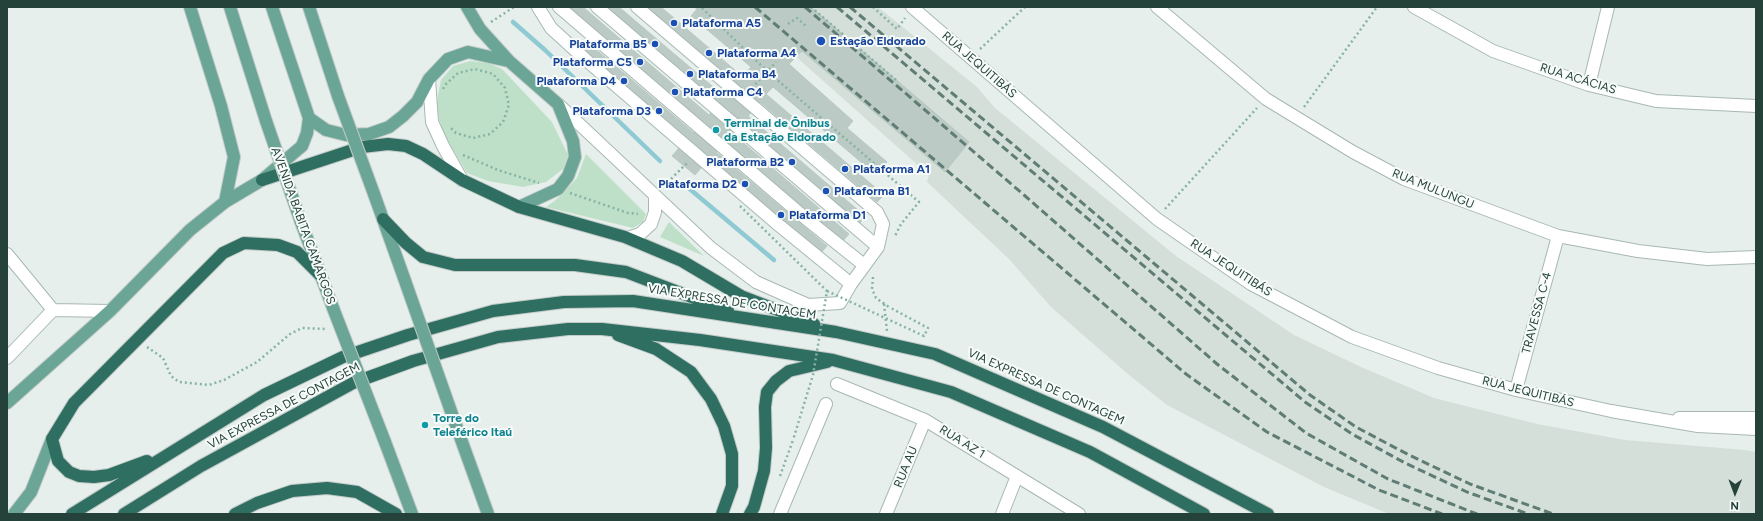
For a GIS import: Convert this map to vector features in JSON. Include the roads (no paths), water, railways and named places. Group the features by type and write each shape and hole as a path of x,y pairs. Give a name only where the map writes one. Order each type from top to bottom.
{"highway":[{"path":"262,180 362,147 388,144 406,146 423,154 462,180 518,207 628,238 682,261 741,296 836,332"},
{"path":"383,219 406,243 423,257 455,265 575,265 626,272 750,320"},
{"path":"183,445 125,470 109,475 94,477 79,476 69,472 58,461 52,439 74,404 223,253 244,243 278,245 296,252 321,276"},
{"name":"VIA EXPRESSA DE CONTAGEM","path":"183,445 264,395 343,357 408,334 493,311 564,302 633,301 836,332 889,343 953,360 1103,427 1268,514"},
{"name":"VIA EXPRESSA DE CONTAGEM","path":"124,514 201,466 353,383 413,361 498,337 568,329 602,329 700,340 833,360 951,392 1090,452 1204,514"},
{"path":"602,329 656,349 691,372 711,399 724,426 732,454 732,486 722,514"},
{"path":"750,514 754,507 764,471 766,448 765,406 767,392 776,381 789,371 833,360"},
{"path":"72,514 183,445"},
{"path":"235,514 257,503 292,491 322,488 358,492 396,514"}],"main road":[{"path":"190,7 221,106 234,157 225,202"},
{"name":"AVENIDA BABITA CAMARGOS","path":"230,7 266,121 301,222 412,514"},
{"path":"7,403 110,311 185,235 225,202 262,180 302,146 307,133 309,118 272,7"},
{"path":"467,7 480,29 509,61 558,104 573,141 575,157 568,176 558,189 518,207"},
{"path":"310,8 338,96 488,514"},
{"path":"309,118 326,130 346,135 369,134 389,127 403,116 417,102 429,79 448,59 468,52 492,56 509,61"},
{"path":"14,514 31,492 52,439"}],"street":[{"path":"538,7 550,28 586,60 775,222 851,284"},
{"path":"559,7 798,212 864,265"},
{"path":"597,7 878,247"},
{"path":"558,104 710,248 756,282 808,305 840,303 851,284 878,247 883,224 877,212 637,7"},
{"name":"RUA MULUNGU","path":"1157,7 1266,99 1296,118 1404,179 1558,236 1638,251 1707,259 1756,257"},
{"name":"RUA ACÁCIAS","path":"1414,7 1493,51 1589,85 1656,101 1756,106"},
{"path":"1589,85 1608,7"},
{"name":"RUA JEQUITIBÁS","path":"912,8 1157,218 1251,284 1352,337 1438,368 1516,390 1611,411 1698,426 1756,429"},
{"path":"429,79 432,122 443,146 462,180"},
{"path":"628,238 640,234 651,224 655,212 655,197"},
{"name":"TRAVESSA C-4","path":"1516,390 1558,236"},
{"path":"7,254 53,310"},
{"path":"7,358 53,310 110,311"},
{"name":"RUA AZ 1","path":"837,384 925,420 1079,514"},
{"path":"780,514 826,404"},
{"name":"RUA JEQUITIBÁS","path":"1662,419 1698,417 1756,418"},
{"name":"RUA AU","path":"886,514 925,420"},
{"path":"1002,514 1017,476"}],"waterway":[{"path":"513,22 545,50 660,161"},
{"path":"685,185 774,260"}],"railway":[{"path":"755,7 1186,374 1267,432 1379,490 1442,514"},
{"path":"805,7 1024,195 1217,364 1306,433 1388,479 1477,514"},
{"path":"837,7 1305,402 1352,434 1405,463 1467,492 1528,514"},
{"path":"850,7 1310,395 1356,427 1409,455 1470,484 1553,514"}],"place":[{"name":"Plataforma A5","path":"674,23"},
{"name":"Estação Eldorado","path":"821,41"},
{"name":"Plataforma B5","path":"655,44"},
{"name":"Plataforma A4","path":"709,53"},
{"name":"Plataforma C5","path":"640,62"},
{"name":"Plataforma B4","path":"690,74"},
{"name":"Plataforma D4","path":"624,81"},
{"name":"Plataforma C4","path":"675,92"},
{"name":"Plataforma D3","path":"659,111"},
{"name":"Terminal de Ônibus da Estação Eldorado","path":"716,130"},
{"name":"Plataforma B2","path":"792,162"},
{"name":"Plataforma A1","path":"845,169"},
{"name":"Plataforma D2","path":"745,184"},
{"name":"Plataforma B1","path":"826,191"},
{"name":"Plataforma D1","path":"781,215"},
{"name":"Torre do Teleférico Itaú","path":"425,425"}]}
